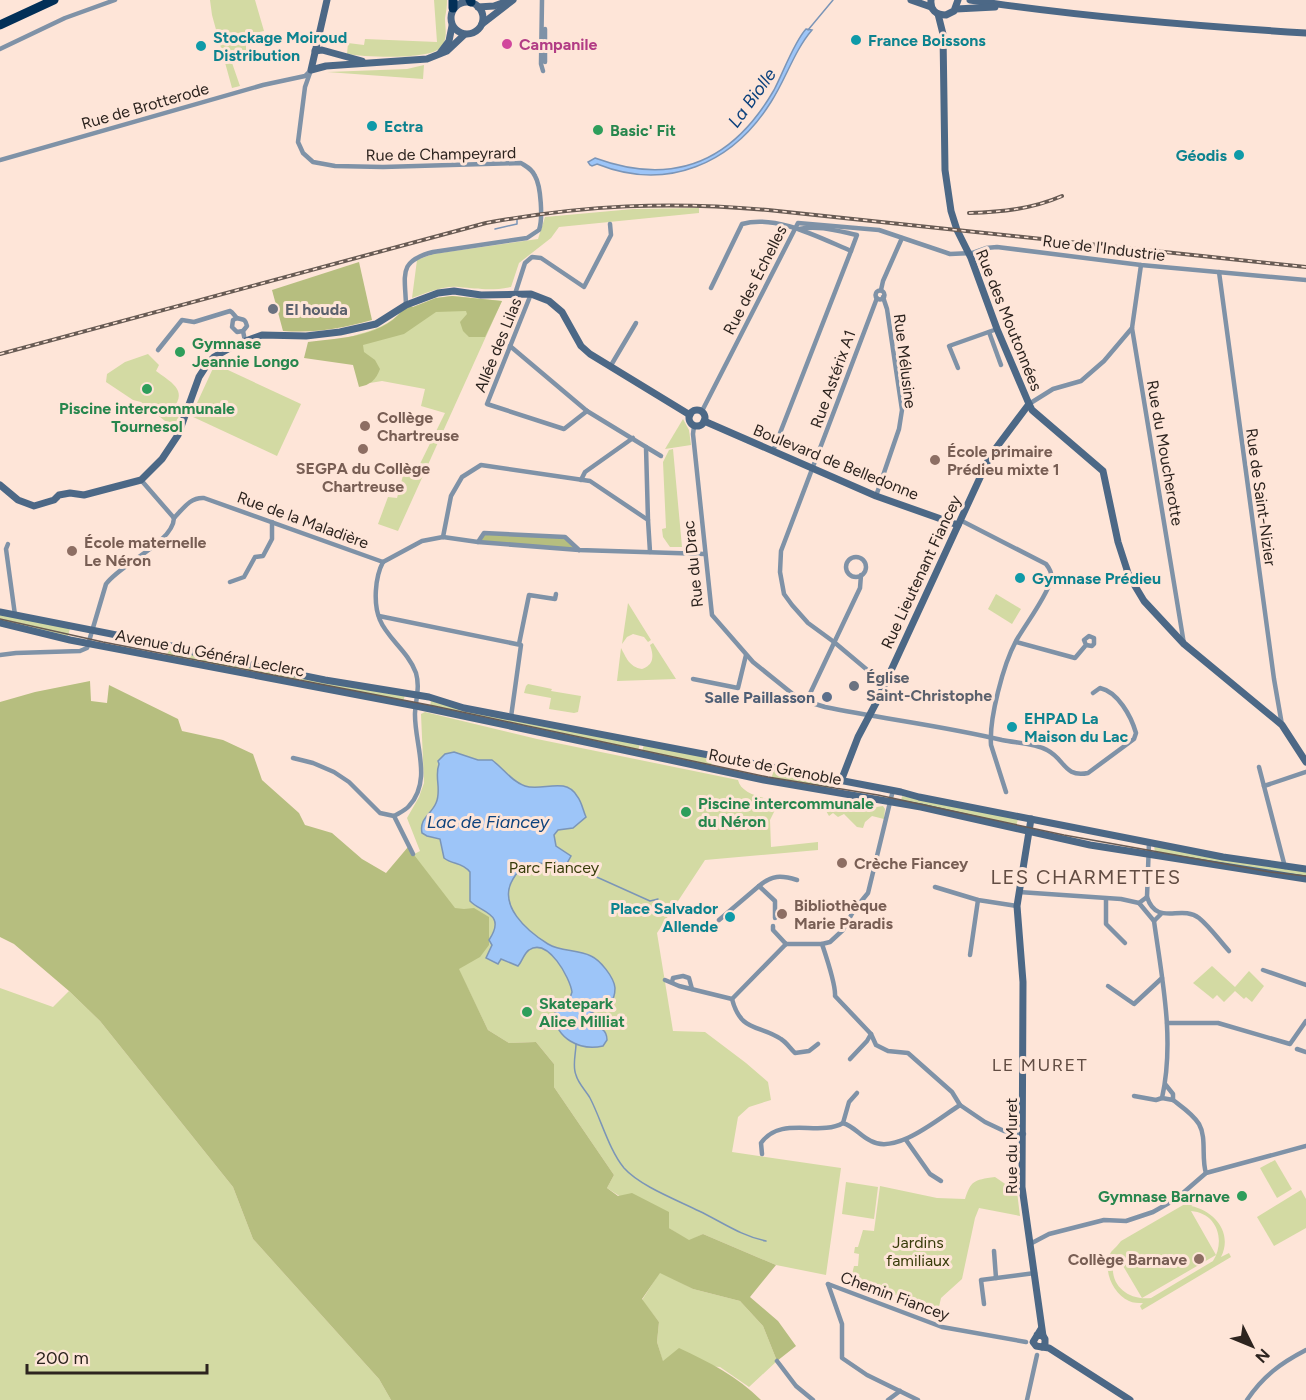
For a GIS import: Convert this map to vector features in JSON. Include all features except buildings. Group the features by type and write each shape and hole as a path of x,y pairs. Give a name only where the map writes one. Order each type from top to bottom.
{"highway":[{"path":"0,25 54,0"},
{"path":"11,20 63,0"}],"street":[{"path":"0,49 65,18 115,0"},
{"path":"327,0 310,70 326,66 423,59 438,55 454,45 464,35 477,31 482,24 512,0"},
{"path":"438,55 449,41 453,4 473,3 494,6 512,0"},
{"path":"544,0 543,71 541,64 544,0"},
{"path":"911,0 931,4 938,14 950,14 956,9 958,0"},
{"path":"970,0 1015,7 1306,33"},
{"path":"473,3 483,15 482,24"},
{"path":"956,9 1015,7"},
{"name":"Rue des Moutonnées","path":"938,14 943,34 945,170 951,211 996,329 1029,404 1032,410 1103,471 1116,537 1129,576 1144,601 1184,644 1282,725 1306,762"},
{"name":"Rue des Moutonnées","path":"943,34 950,14"},
{"path":"452,26 464,35"},
{"path":"315,51 322,50 368,63"},
{"name":"Rue de Brotterode","path":"0,160 305,76 310,70"},
{"name":"Rue de Champeyrard","path":"310,70 298,142 303,153 313,162 328,165 383,167 521,163 530,168 537,178 542,218 539,230 527,238 433,252 411,260 406,266 406,305"},
{"path":"297,77 306,85"},
{"path":"711,288 742,224 753,220 857,235 773,451"},
{"path":"515,294 525,263 532,257 541,258 584,287 611,235 610,224"},
{"path":"798,226 851,251"},
{"name":"Rue des Échelles","path":"702,411 798,226 879,230 902,238"},
{"path":"881,290 876,292 877,298 881,299 884,293 881,290 882,281 902,238"},
{"name":"Rue de l'Industrie","path":"902,238 943,253 998,247 1141,265 1306,280"},
{"name":"Rue du Moucherotte","path":"1141,265 1132,328 1184,644"},
{"name":"Rue de Saint-Nizier","path":"1219,272 1272,668 1282,725"},
{"path":"0,485 18,500 34,506 54,501 59,495 70,493 84,495 141,480 162,459 178,435 199,377 208,363 237,344 262,334 306,336 340,332 376,324 406,305 438,293 454,291 481,295 531,294 549,301 562,312 581,346 610,367 690,415"},
{"name":"Allée des Lilas","path":"531,294 487,404 564,429 587,411"},
{"name":"Rue Mélusine","path":"876,496 899,429 902,410 887,309 883,297"},
{"name":"Rue Astérix A1","path":"877,298 781,551 780,572 784,594 808,623 884,684"},
{"path":"158,350 182,320 194,322 230,311 237,318 246,321 247,326 243,332 245,340"},
{"path":"237,318 233,320 232,327 237,332 243,332"},
{"path":"610,367 636,323"},
{"path":"1029,404 1053,389 1081,381 1104,361 1132,328"},
{"path":"958,368 950,346 996,329"},
{"path":"988,332 1001,364"},
{"path":"510,346 587,411 661,456"},
{"name":"Rue Lieutenant Fiancey","path":"834,792 990,456 1029,404"},
{"path":"693,411 702,411 705,414 705,421 699,426 694,426 689,418 690,415 693,411"},
{"name":"Boulevard de Belledonne","path":"705,421 876,496 959,522"},
{"name":"Rue du Drac","path":"694,426 712,615 746,655 799,699 868,716 991,737 1047,750 1074,774 1088,773 1134,739 1136,733 1122,705 1113,693 1100,688 1093,693"},
{"path":"582,480 585,472 633,438"},
{"path":"646,447 650,552"},
{"path":"443,537 451,496 462,477 482,465 590,481 648,520"},
{"path":"141,480 174,518"},
{"name":"Rue de la Maladière","path":"90,644 106,584 112,575 155,545 174,525 174,518 190,501 204,498 383,562 377,574 375,588 379,616 412,665 418,683 416,706"},
{"path":"230,582 244,577 255,557 262,556 272,539 272,522"},
{"path":"959,522 1046,564 1051,571 1052,578 1016,642 1002,679 991,737 1006,792"},
{"path":"478,542 484,533 565,537 579,550"},
{"path":"383,562 422,541 443,537 579,550 705,554"},
{"path":"8,544 6,549 15,615"},
{"path":"806,702 860,588 864,562 857,557 850,559 846,564 847,570 851,575 861,575"},
{"path":"511,717 521,645 519,645 529,595 555,599 556,594"},
{"name":"Avenue du Général Leclerc","path":"0,612 168,645 217,658 325,680 418,695"},
{"path":"379,616 519,645"},
{"name":"Avenue du Général Leclerc","path":"0,622 90,644 416,706"},
{"path":"1016,642 1074,658 1086,645"},
{"path":"0,655 16,652 80,651 90,644"},
{"path":"693,679 738,688 746,655"},
{"name":"Route de Grenoble","path":"418,695 464,708 893,790 1149,842 1306,869"},
{"path":"293,758 334,772 349,782 380,813 394,816 409,806 420,786 416,706"},
{"name":"Route de Grenoble","path":"416,706 722,771 921,807 1137,854 1148,853 1306,879"},
{"path":"1259,767 1285,867"},
{"path":"1264,786 1306,772"},
{"path":"773,926 772,930 786,944 822,944 837,938 854,910 868,893 893,790"},
{"path":"394,816 413,854"},
{"name":"Rue du Muret","path":"1032,819 1017,906 1023,982 1022,1187 1035,1273 1039,1343"},
{"path":"1149,842 1147,897 1150,905 1161,914 1190,914 1199,918 1228,951"},
{"path":"719,920 769,877 785,876 797,880"},
{"path":"759,886 775,901 775,918"},
{"path":"934,887 978,900 1017,906"},
{"path":"1019,892 1139,903 1154,921 1167,1023 1165,1084 1162,1098"},
{"path":"1139,903 1147,897"},
{"path":"1106,899 1106,924 1125,943"},
{"path":"970,955 978,900"},
{"path":"1154,921 1161,914"},
{"path":"732,999 786,944"},
{"path":"822,944 830,975 836,987 835,996 871,1036 873,1042 882,1049 908,1053 937,1076 952,1092 960,1105 985,1122 1004,1131 1024,1134"},
{"path":"1263,970 1306,985"},
{"path":"672,982 674,978 682,976 689,978 692,989"},
{"path":"1108,986 1134,1004 1162,978"},
{"path":"665,980 679,986 732,999"},
{"path":"732,999 738,1016 752,1028 781,1039 795,1053 808,1051 818,1044"},
{"path":"1167,1023 1218,1023 1290,1044 1306,1021"},
{"path":"850,1059 871,1036"},
{"path":"1297,1049 1306,1052"},
{"path":"1165,1084 1173,1094 1173,1100"},
{"path":"843,1123 849,1102 857,1093"},
{"path":"1134,1096 1173,1100 1198,1122 1206,1173"},
{"path":"762,1154 761,1143 767,1134 795,1127 837,1126 843,1123 854,1127 871,1142 888,1145 906,1140 960,1105"},
{"path":"906,1140 930,1174 941,1180"},
{"path":"1030,1244 1048,1234 1104,1220 1126,1221 1153,1212 1176,1199 1206,1173 1306,1146"},
{"path":"994,1251 996,1278"},
{"path":"984,1304 981,1280 1035,1273"},
{"name":"Chemin Fiancey","path":"900,1391 867,1375 842,1358 842,1324 828,1284 942,1327 1039,1343"},
{"path":"1027,1400 1039,1343 1130,1400"},
{"path":"1247,1400 1270,1371 1306,1350"},
{"path":"777,1361 796,1386 813,1400"},
{"path":"888,1400 900,1391 918,1400"}],"green space":[{"path":"210,0 255,0 264,31 246,35 246,56 231,60 240,86 232,88"},
{"path":"434,0 447,0 445,39 439,49 421,55 408,56 380,57 347,54 348,43 364,45 365,39 437,42"},
{"path":"424,65 423,79 327,72 407,69"},
{"path":"699,208 699,213 559,227 551,238 519,263 511,287 479,289 447,287 412,298 417,260 433,254 538,239 545,217 633,209"},
{"path":"359,262 372,320 328,330 283,331 272,290"},
{"path":"452,296 502,301 398,531 378,524 388,497 397,498 405,468 417,470 445,413 421,406 425,389 382,381 370,383 349,337 388,323 406,305 413,307 436,298"},
{"path":"452,296 502,301 485,337 469,337 463,331 460,322 467,314 466,311 436,312 404,334 363,345 364,352 375,360 380,369 372,381 359,387 353,365 304,358 308,342 348,337 375,330 398,316 406,305 413,307 436,298"},
{"name":"Piscine intercommunale Tournesol","path":"148,354 159,365 156,371 171,382 178,391 179,396 173,408 179,416 174,428 141,402 133,400 106,382 107,374 125,362"},
{"path":"215,364 301,404 277,456 191,416"},
{"path":"683,419 689,430 691,445 665,449"},
{"path":"673,449 682,547 670,547 663,537 662,529 666,528 663,462 669,450"},
{"path":"484,533 565,537 579,550 478,542"},
{"path":"996,594 1021,609 1012,624 988,609"},
{"path":"628,603 651,640 648,642 644,637 633,634 627,637 622,644"},
{"path":"0,614 70,628 68,636 0,620"},
{"path":"653,643 676,679 617,681 621,648 631,664 642,669 651,663 650,645"},
{"path":"169,647 405,695 403,702 167,656"},
{"path":"90,681 91,701 107,703 109,685 178,719 182,731 223,740 253,754 262,780 299,813 305,825 332,833 362,859 386,873 408,847 455,908 474,908 489,917 489,945 480,957 459,969 488,1030 509,1043 536,1042 554,1064 554,1087 614,1175 607,1188 618,1196 632,1193 669,1212 669,1228 689,1240 703,1234 776,1265 750,1297 778,1321 796,1346 777,1361 763,1326 740,1301 693,1289 660,1273 642,1299 659,1322 657,1342 663,1361 679,1348 712,1364 752,1391 761,1400 391,1400 379,1379 253,1239 233,1187 100,1021 14,944 0,937 0,702"},
{"path":"528,684 581,696 578,712 549,709 551,698 524,693"},
{"path":"431,700 640,743 638,751 430,707"},
{"name":"Parc Fiancey","path":"425,712 537,739 738,780 740,785 749,792 779,802 770,820 771,847 818,842 818,850 705,860 657,933 673,1031 705,1032 768,1082 771,1100 749,1107 738,1117 732,1152 841,1168 826,1275 776,1265 703,1234 689,1241 607,1188 614,1175 554,1087 554,1064 536,1042 509,1043 488,1030 405,859 420,851 407,818 424,783 421,714"},
{"path":"644,744 712,758 711,767 642,752"},
{"path":"774,770 832,781 831,789 771,779"},
{"path":"902,796 1018,819 1016,827 901,801"},
{"path":"826,803 864,809 883,806 884,819 872,816 865,822 863,828 857,827 844,814 838,817 833,813 829,816 825,809"},
{"path":"1154,846 1306,871 1306,877 1155,852"},
{"path":"1212,966 1235,987 1249,971 1264,986 1252,1002 1246,997 1244,999 1235,991 1224,1002 1217,995 1213,999 1193,983"},
{"path":"0,988 53,1007 69,991 100,1021 233,1187 253,1239 379,1379 391,1400 0,1400"},
{"path":"1275,1160 1292,1189 1277,1198 1260,1168"},
{"name":"Jardins familiaux","path":"995,1177 1017,1192 1020,1216 979,1208 962,1279 941,1298 938,1311 851,1278 854,1266 858,1266 859,1254 854,1253 863,1230 874,1231 880,1186 937,1198 965,1199 974,1182"},
{"path":"846,1182 878,1187 874,1219 842,1214"},
{"path":"1301,1190 1306,1199 1306,1228 1274,1246 1257,1217"},
{"path":"1197,1197 1199,1201 1191,1206 1208,1213 1220,1224 1225,1240 1221,1257 1229,1253 1231,1257 1142,1310 1140,1306 1143,1303 1129,1301 1113,1286 1108,1273 1108,1259 1121,1241","holes":["1191,1211 1200,1213 1213,1222 1217,1229 1219,1245 1216,1255","1116,1254 1141,1298 1125,1292 1115,1280 1113,1263","1216,1255 1213,1261 1151,1298 1142,1298"]},
{"path":"660,1272 693,1289 740,1301 763,1326 777,1361 749,1387 720,1367 663,1362 657,1342 659,1322 642,1300"}],"water":[{"path":"806,29 812,30 800,47 771,102 755,124 737,142 717,156 696,167 673,173 648,175 623,172 597,164 592,166 588,162 595,158 651,170 676,168 699,162 720,150 740,135 758,114 774,90"},
{"name":"Lac de Fiancey","path":"454,752 478,760 492,760 525,786 566,787 572,790 580,801 586,817 573,828 558,830 554,835 556,846 571,856 566,865 536,863 524,867 513,879 509,889 509,898 512,908 523,925 540,939 553,947 591,956 606,969 615,988 612,1001 585,1018 588,1024 601,1029 607,1036 603,1046 578,1045 559,1030 554,1014 570,998 572,992 563,969 550,954 536,947 526,953 518,966 501,959 498,964 486,958 492,945 489,940 495,924 490,915 470,901 470,872 444,858 440,839 422,833 422,824 438,798 438,761 445,754"}],"waterway":[{"name":"La Biolle","path":"808,30 833,0"},
{"path":"495,229 517,224 517,218"},
{"path":"590,874 650,901 658,899"},
{"path":"576,1044 574,1068 577,1078 590,1098 624,1168 639,1181 659,1192 740,1232 766,1241"}],"tram line":[{"path":"0,619 103,642 434,706 768,777 878,795 1064,835 1270,872 1306,876"}],"railway":[{"path":"969,213 1017,209 1062,196"},
{"path":"0,354 486,223 557,212 627,206 661,205 768,210 1306,267"}],"place":[{"name":"France Boissons","path":"856,40"},
{"name":"Campanile","path":"507,44"},
{"name":"Stockage Moiroud Distribution","path":"201,46"},
{"name":"Ectra","path":"372,126"},
{"name":"Basic' Fit","path":"598,130"},
{"name":"Géodis","path":"1239,155"},
{"name":"El houda","path":"273,309"},
{"name":"Gymnase Jeannie Longo","path":"180,352"},
{"name":"Piscine intercommunale Tournesol","path":"147,389"},
{"name":"Collège Chartreuse","path":"365,426"},
{"name":"SEGPA du Collège Chartreuse","path":"363,449"},
{"name":"École primaire Prédieu mixte 1","path":"935,460"},
{"name":"École maternelle Le Néron","path":"72,551"},
{"name":"Gymnase Prédieu","path":"1020,578"},
{"name":"Église Saint-Christophe","path":"854,686"},
{"name":"Salle Paillasson","path":"827,697"},
{"name":"EHPAD La Maison du Lac","path":"1012,727"},
{"name":"Piscine intercommunale du Néron","path":"686,812"},
{"name":"Crèche Fiancey","path":"842,863"},
{"name":"Bibliothèque Marie Paradis","path":"782,914"},
{"name":"Place Salvador Allende","path":"730,917"},
{"name":"Skatepark Alice Milliat","path":"527,1012"},
{"name":"Gymnase Barnave","path":"1242,1196"},
{"name":"Collège Barnave","path":"1199,1259"}],"district":[{"name":"LES CHARMETTES","path":"1086,877"},
{"name":"LE MURET","path":"1040,1065"}]}
